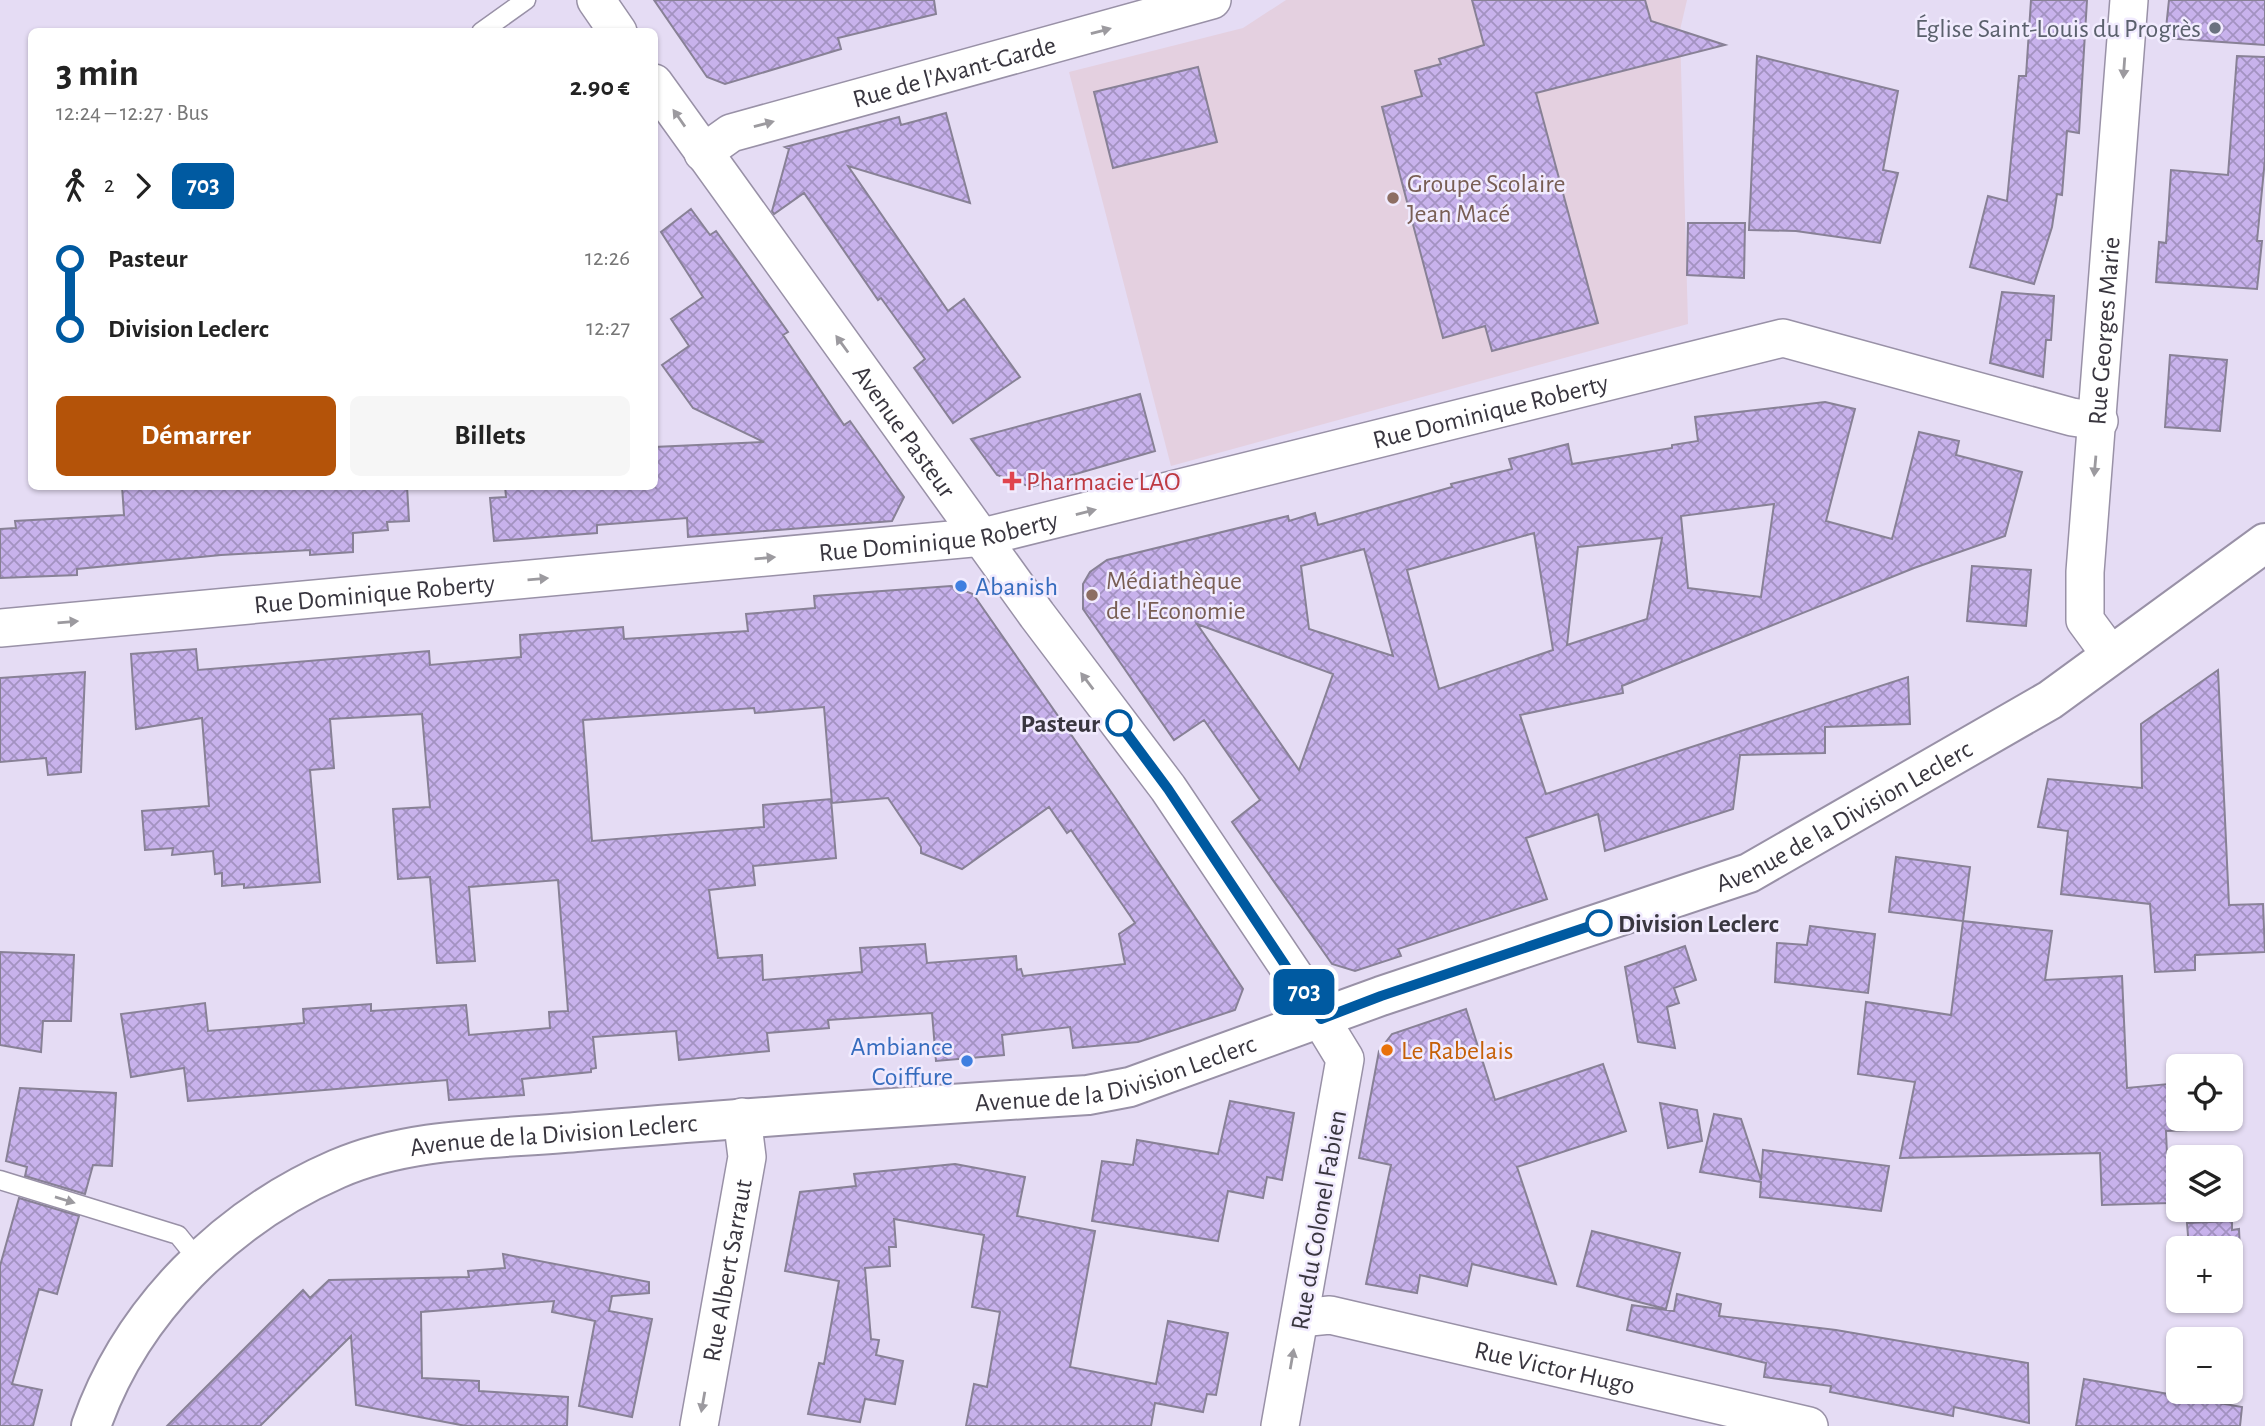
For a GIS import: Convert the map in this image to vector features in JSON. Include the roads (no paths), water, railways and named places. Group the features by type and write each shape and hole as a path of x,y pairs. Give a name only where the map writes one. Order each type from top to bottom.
{"street":[{"path":"597,0 615,28"},
{"name":"Rue de l'Avant-Garde","path":"703,153 731,133 1212,0"},
{"name":"Rue Georges Marie","path":"2110,654 2085,620 2085,572 2099,421 2129,0"},
{"name":"Avenue Pasteur","path":"658,89 1168,789 1321,1019"},
{"name":"Rue Dominique Roberty","path":"0,628 983,537 1783,338 2072,417 2099,421"},
{"name":"Avenue de la Division Leclerc","path":"92,1426 106,1385 136,1334 199,1261 252,1216 338,1168 385,1154 442,1144 742,1117 1088,1095 1130,1087 1381,996 1749,873 2050,700 2110,654 2261,555"},
{"name":"Rue du Colonel Fabien","path":"1280,1426 1345,1059 1321,1019"},
{"name":"Rue Albert Sarraut","path":"699,1426 747,1157 742,1117"},
{"name":"Rue Victor Hugo","path":"1300,1318 1330,1315 1809,1426"}],"lane":[{"path":"487,28 526,0"},
{"path":"0,1180 178,1236 199,1261"}],"place":[{"name":"Église Saint-Louis du Progrès","path":"2215,28"},
{"name":"Groupe Scolaire Jean Macé","path":"1393,198"},
{"name":"Pharmacie LAO","path":"1012,481"},
{"name":"Abanish","path":"961,586"},
{"name":"Médiathèque de l'Economie","path":"1092,595"},
{"name":"Pasteur","path":"1119,723"},
{"name":"Division Leclerc","path":"1599,923"},
{"name":"Le Rabelais","path":"1387,1050"},
{"name":"Ambiance Coiffure","path":"967,1061"}]}
